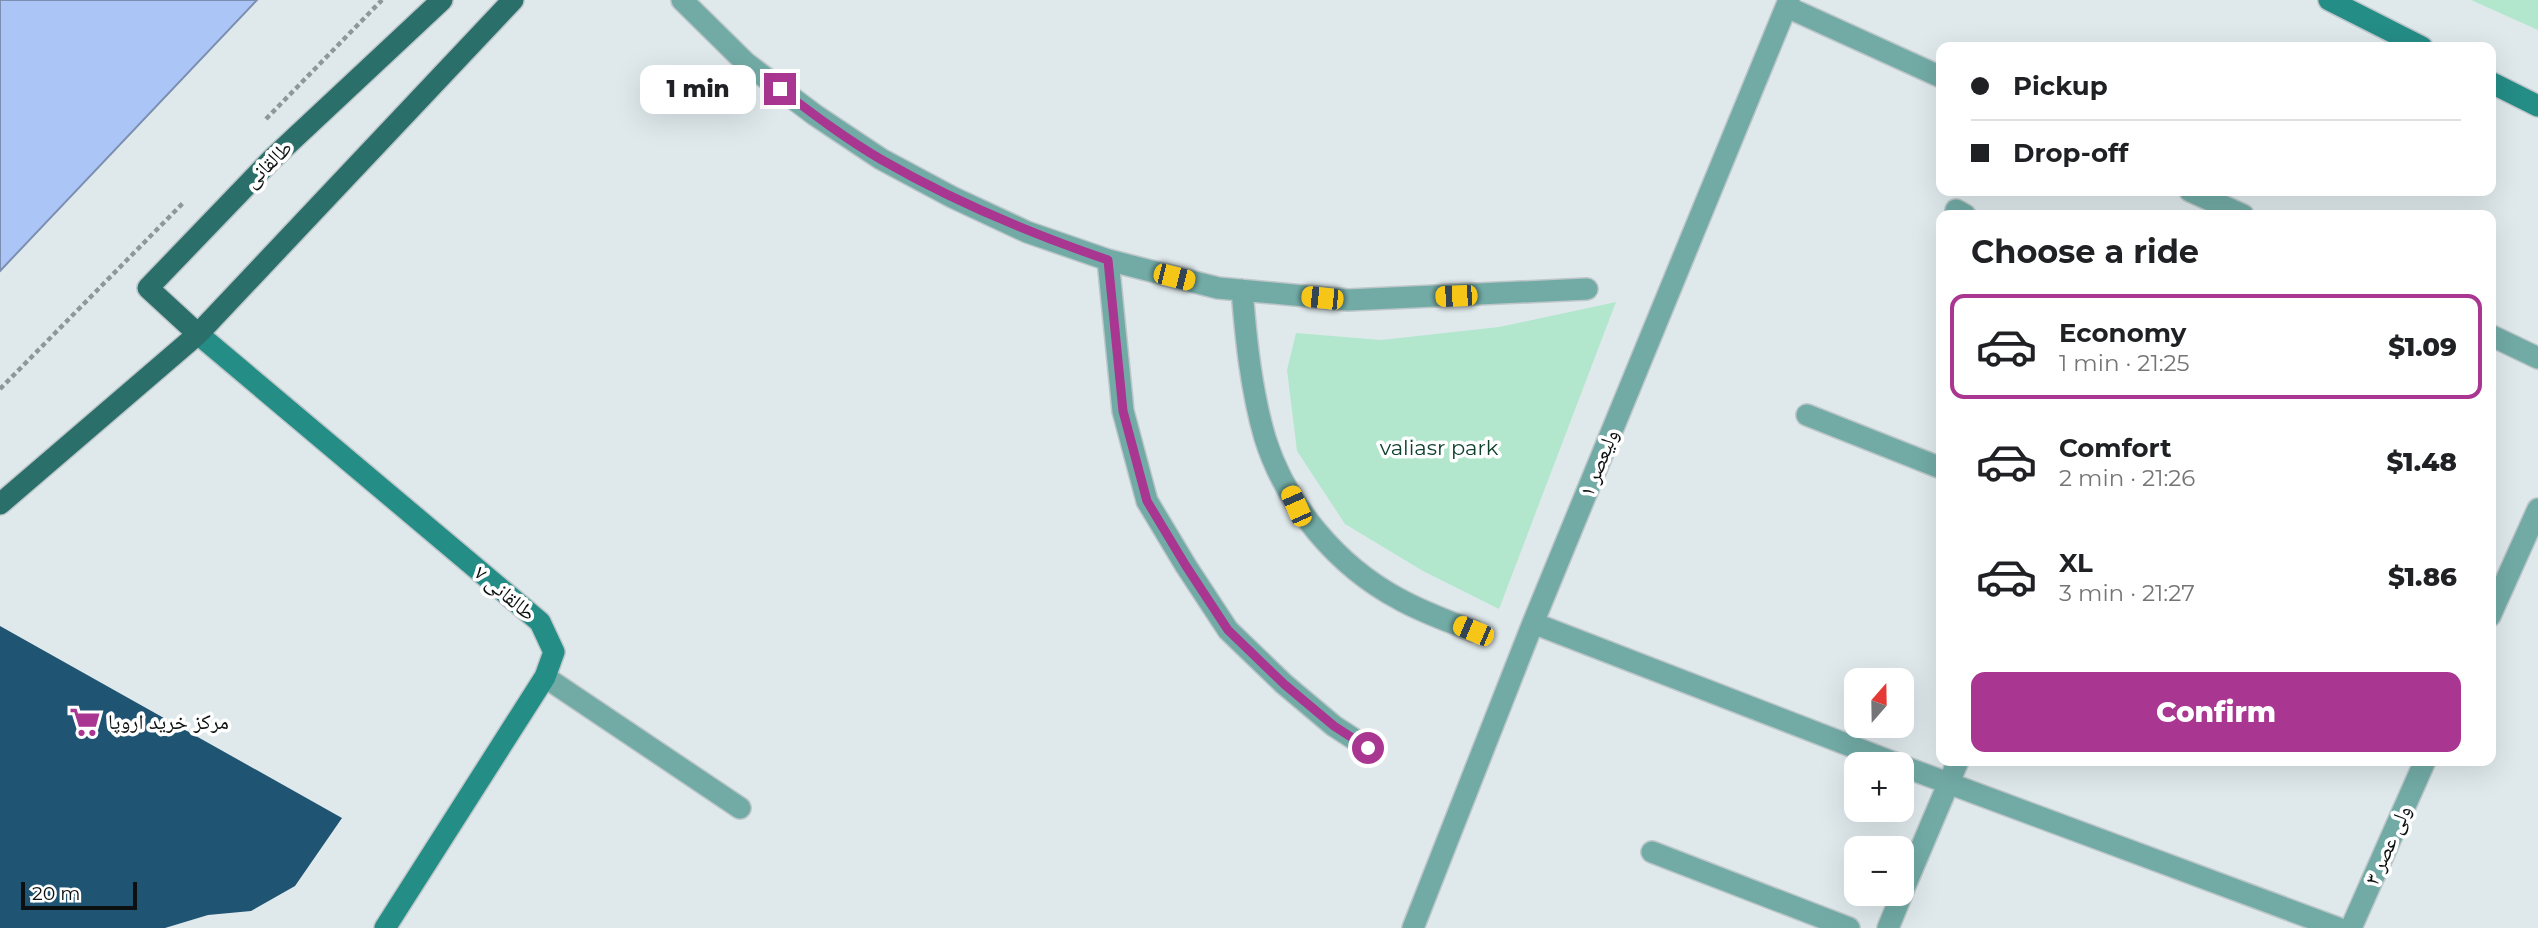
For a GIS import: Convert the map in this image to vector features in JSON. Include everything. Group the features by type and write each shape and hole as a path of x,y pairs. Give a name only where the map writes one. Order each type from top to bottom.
{"main road":[{"name":"طالقانی","path":"198,334 148,288 271,160 442,0"},
{"path":"0,504 198,334 513,0"},
{"path":"2329,0 2412,42"},
{"path":"2496,85 2538,106"},
{"name":"طالقانی ۷","path":"198,334 540,622 554,652 545,677 385,928"}],"street":[{"path":"682,0 746,63 815,115 881,159 952,197 1027,232 1108,260 1218,288 1348,300 1587,289"},
{"path":"1788,3 1936,75"},
{"name":"ولیعصر ۱","path":"1413,928 1533,623 1788,3"},
{"path":"2201,196 2232,210"},
{"path":"1108,260 1123,411 1147,501 1228,630 1284,684 1334,726 1368,748"},
{"path":"1242,290 1252,378 1266,439 1296,506 1343,561 1398,599 1473,631"},
{"path":"2496,338 2538,358"},
{"path":"1807,415 1936,466"},
{"path":"2496,603 2538,509"},
{"path":"1533,623 1867,752"},
{"path":"545,677 740,808"},
{"path":"1914,865 1956,766"},
{"name":"ولی عصر ۳","path":"2351,928 2424,766"},
{"path":"1914,770 2338,928"},
{"path":"1652,852 1849,928"},
{"path":"1888,928 1897,906"}],"green space":[{"path":"2471,0 2538,0 2538,30"},
{"name":"valiasr park","path":"1616,302 1499,609 1423,571 1345,524 1297,451 1287,370 1296,333 1381,340 1499,327"}],"water":[{"path":"0,0 257,0 0,271"}],"building":[{"name":"مرکز خرید اروپا","path":"0,626 342,818 295,886 251,911 208,915 165,928 0,928"}],"place":[{"name":"مرکز خرید اروپا","path":"85,722"}],"route":[{"path":"780,89 881,159 952,197 1027,232 1108,260 1123,411 1147,501 1228,630 1284,684 1334,726 1368,748"}]}
